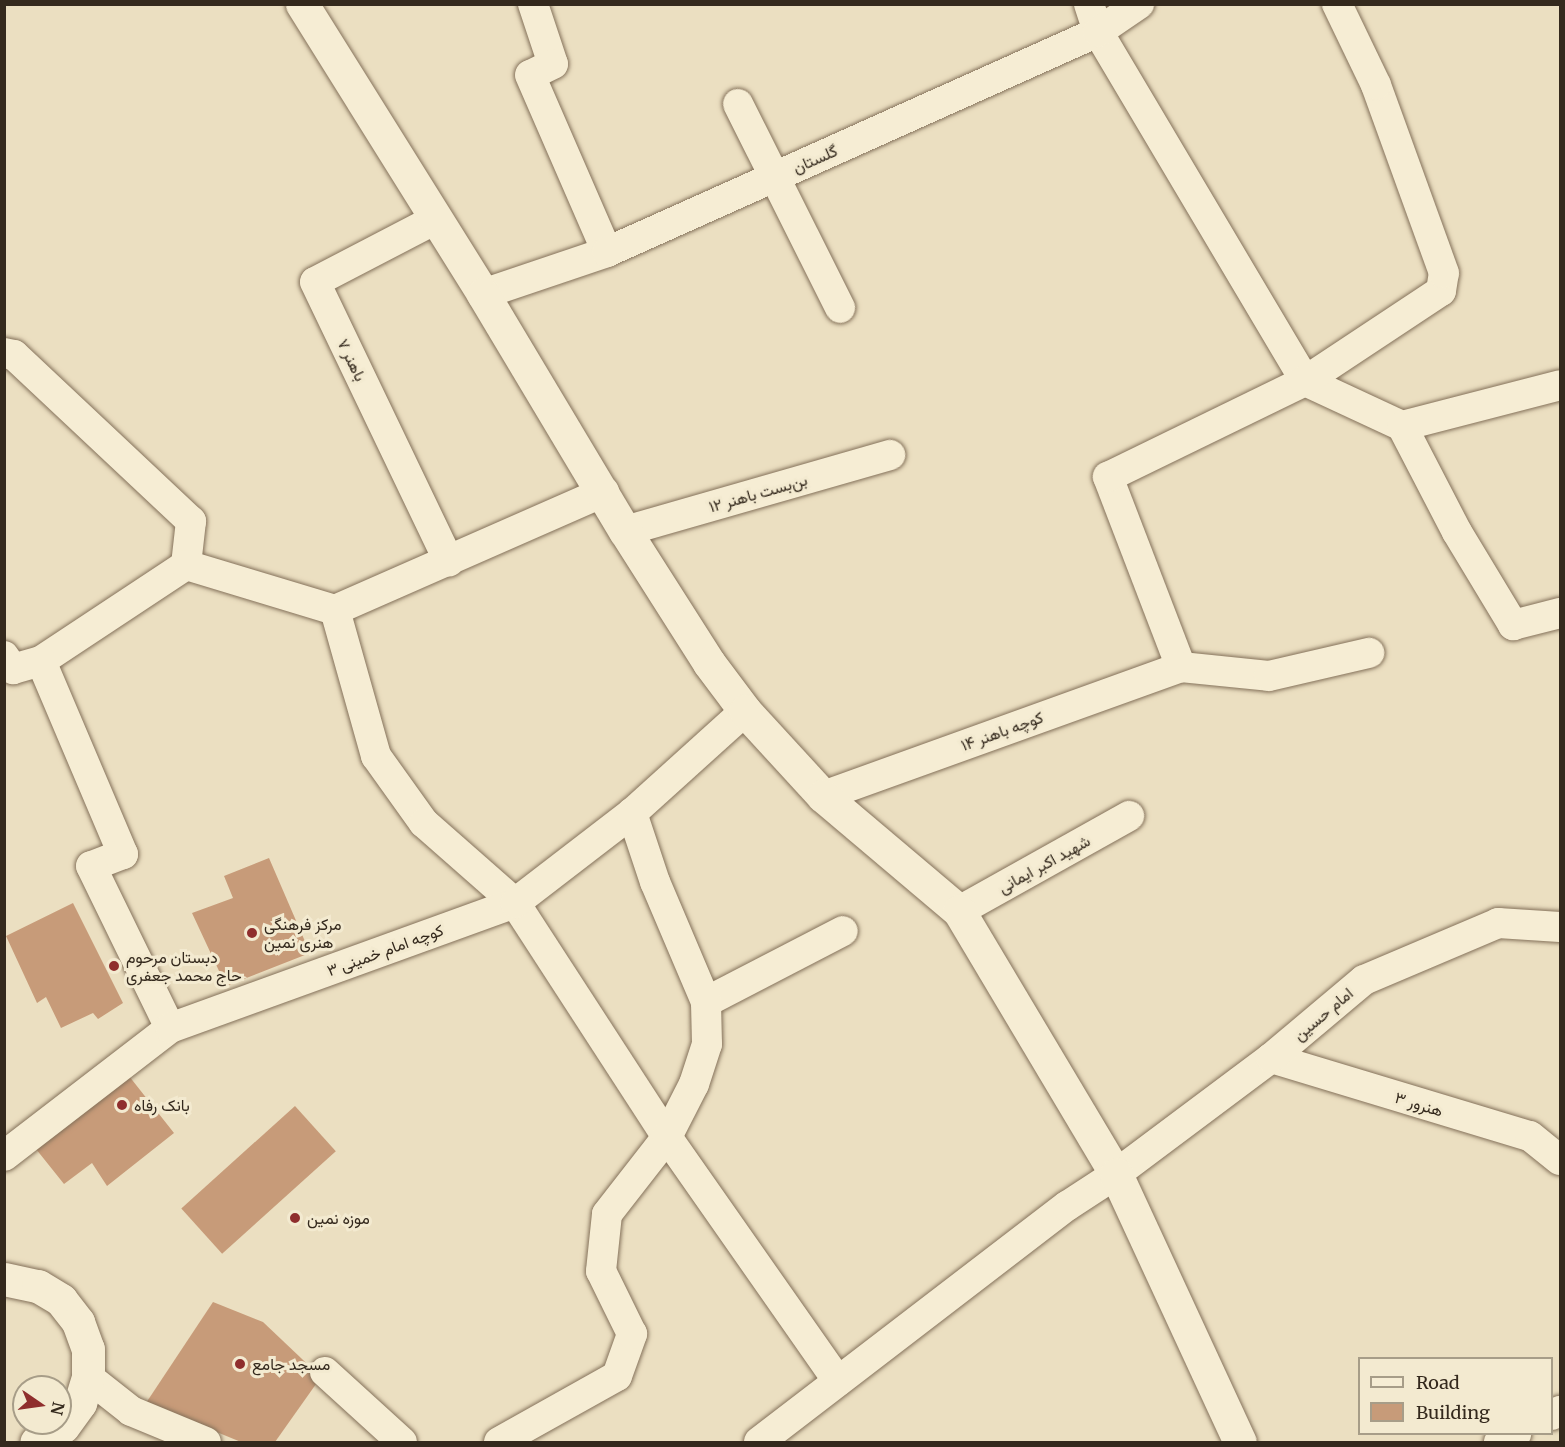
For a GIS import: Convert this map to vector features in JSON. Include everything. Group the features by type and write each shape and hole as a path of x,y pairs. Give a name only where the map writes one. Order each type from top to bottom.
{"street":[{"path":"302,4 483,294 604,492 625,531 709,663 745,711 823,796 959,911 1116,1174 1240,1443"},
{"path":"533,4 553,64 530,75 607,252"},
{"name":"گلستان","path":"483,294 607,252 775,177 1094,18 1139,4"},
{"path":"1337,4 1376,85 1444,273 1441,291 1305,381 1108,477 1181,667 1269,676 1369,653"},
{"path":"1094,18 1305,381 1402,426 1457,532 1513,625 1560,613"},
{"path":"738,104 840,308"},
{"name":"باهنر ۷","path":"436,219 315,282 449,562"},
{"path":"4,353 14,355 191,521 186,565"},
{"path":"1402,426 1560,385"},
{"name":"بن‌بست باهنر ۱۲","path":"625,531 890,455"},
{"path":"186,565 335,610 449,562 604,492"},
{"path":"4,656 13,669 41,661 186,565"},
{"path":"335,610 376,756 424,823 515,903 667,1137 838,1381"},
{"path":"41,661 123,854 91,866 170,1028"},
{"name":"کوچه باهنر ۱۴","path":"823,796 1181,667"},
{"name":"کوچه امام خمینی ۳","path":"4,1156 170,1028 515,903 632,813 745,711"},
{"path":"499,1443 617,1376 632,1334 601,1272 607,1214 667,1137 694,1084 707,1044 706,1002 655,882 632,813"},
{"name":"شهید اکبر ایمانی","path":"959,911 1129,816"},
{"name":"امام حسین","path":"759,1443 1067,1206 1116,1174 1271,1059 1364,980 1498,923 1560,927"},
{"path":"706,1002 843,932"},
{"name":"هنرور ۳","path":"1271,1059 1530,1136 1560,1160"},
{"path":"4,1279 38,1286 61,1300 78,1322 88,1349 88,1377 80,1403 63,1426 40,1442"},
{"path":"325,1372 402,1443"},
{"path":"88,1377 131,1412 206,1443"},
{"path":"1499,1443 1514,1435"}],"building":[{"name":"مرکز فرهنگی هنری نمین","path":"269,858 310,953 226,986 192,913 233,898 224,876"},
{"path":"73,903 123,1003 98,1019 93,1013 61,1028 46,997 37,1003 6,936"},
{"name":"بانک رفاه","path":"129,1076 174,1133 107,1186 92,1163 64,1184 36,1149"},
{"path":"295,1106 336,1151 222,1254 181,1208"},
{"name":"مسجد جامع","path":"213,1302 263,1322 321,1377 275,1442 241,1442 146,1403"}],"place":[{"name":"مرکز فرهنگی هنری نمین","path":"252,933"},
{"name":"دبستان مرحوم حاج محمد جعفری","path":"114,966"},
{"name":"بانک رفاه","path":"122,1105"},
{"name":"موزه نمین","path":"295,1218"},
{"name":"مسجد جامع","path":"240,1364"}]}
